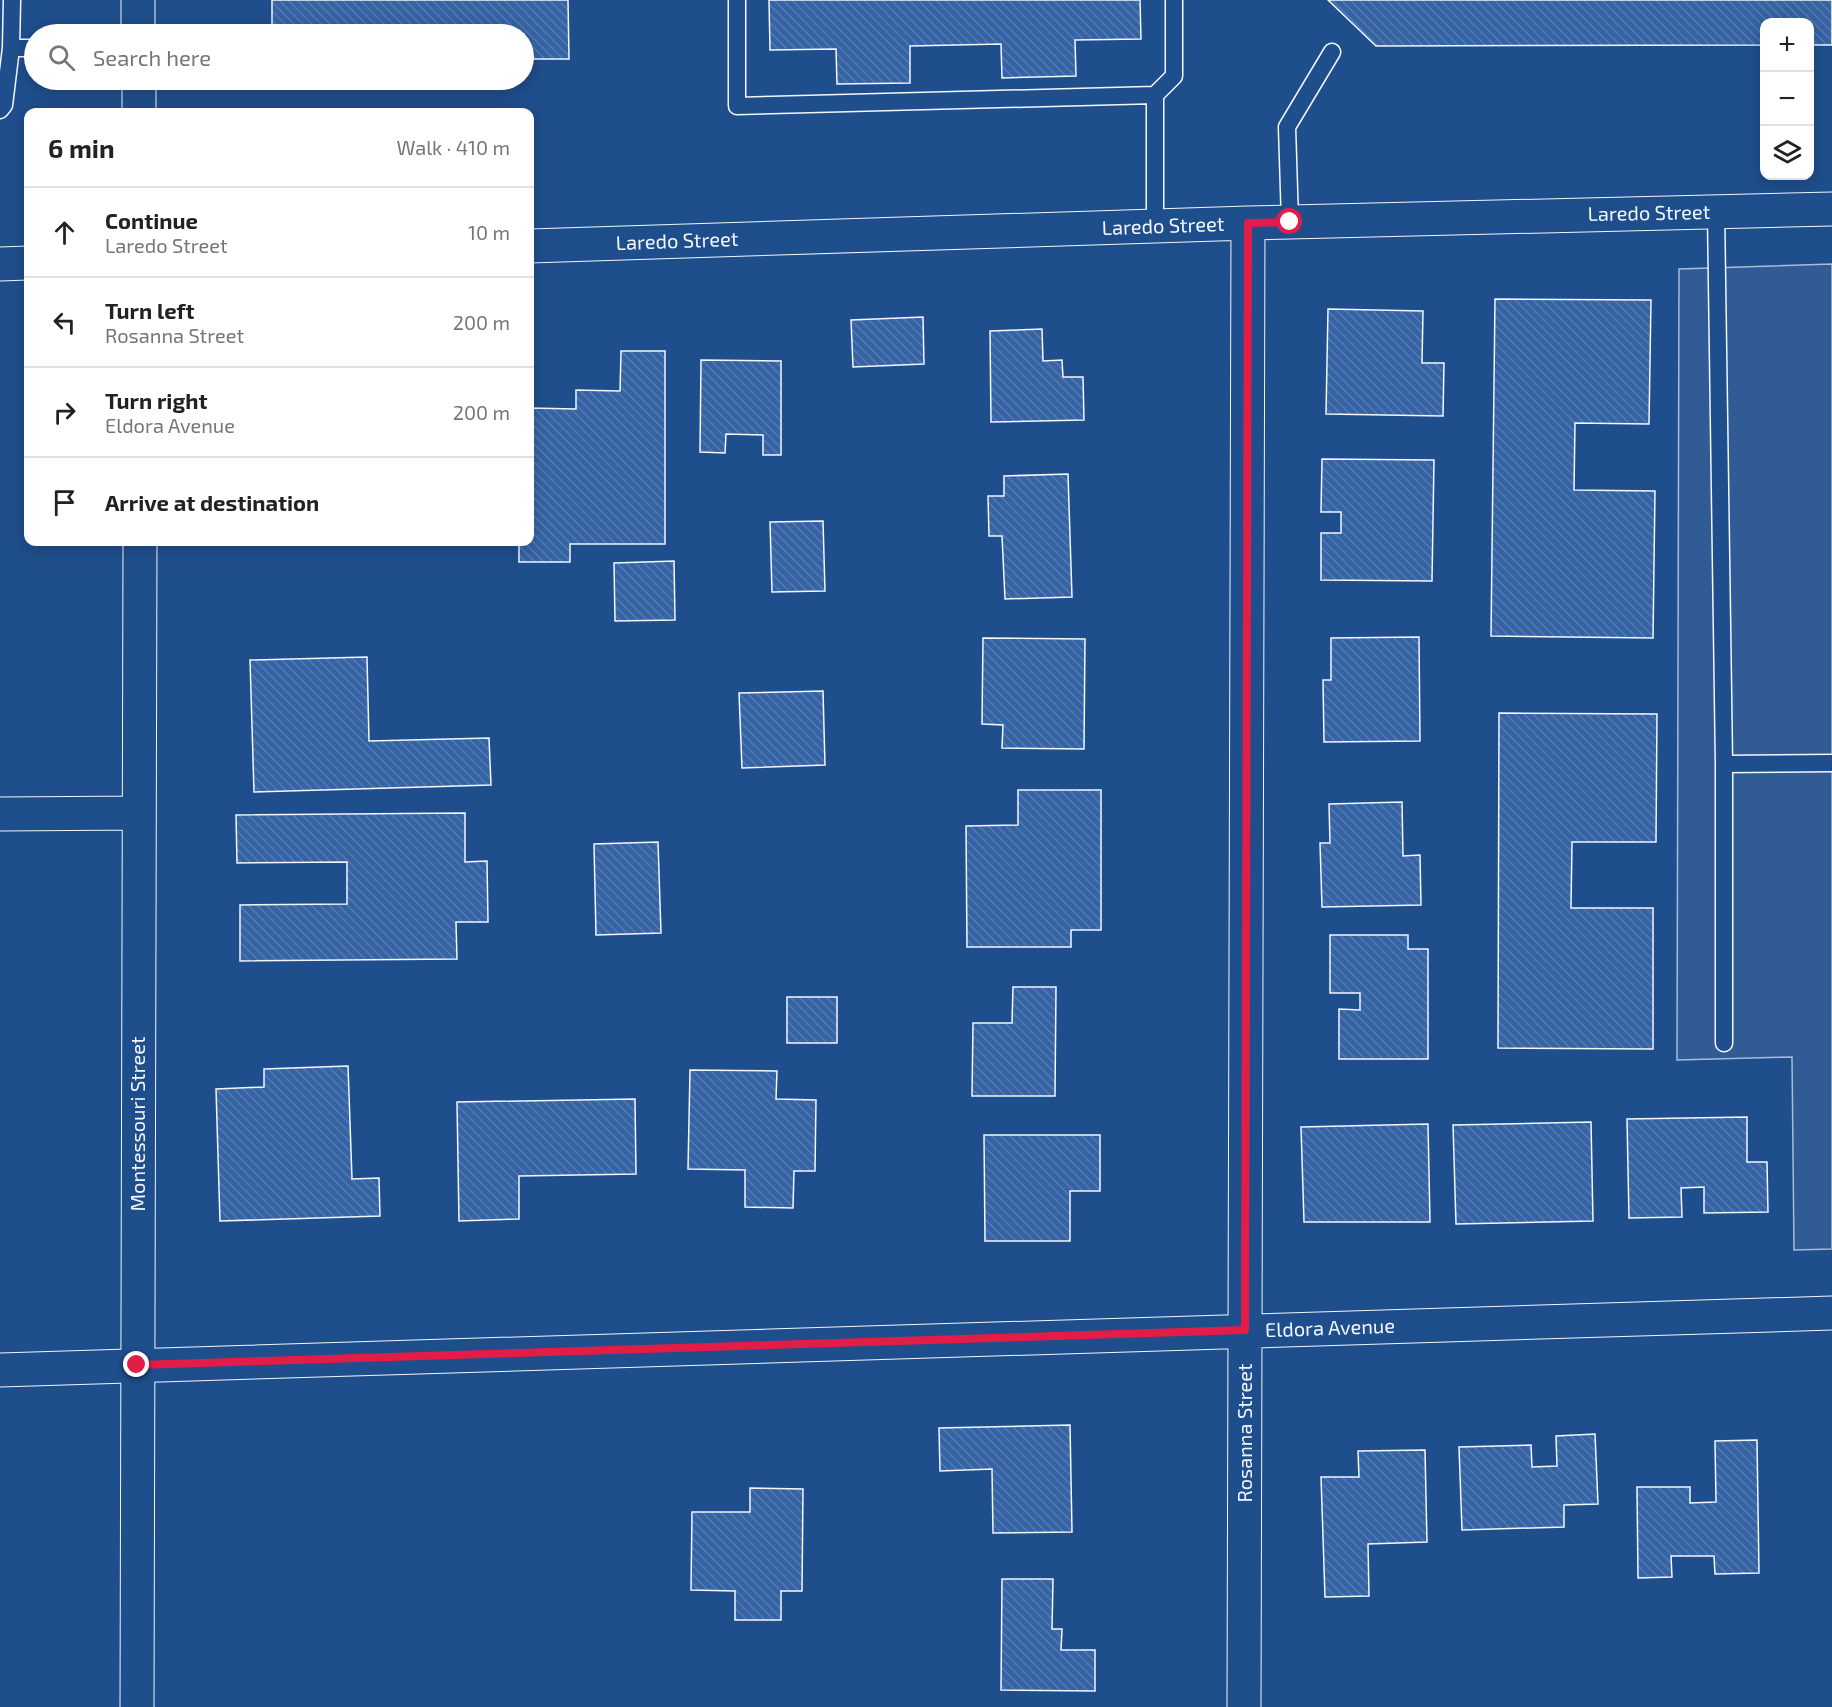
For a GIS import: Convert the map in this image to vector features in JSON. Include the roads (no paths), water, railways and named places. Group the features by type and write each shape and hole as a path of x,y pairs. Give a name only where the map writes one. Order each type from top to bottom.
{"street":[{"path":"138,0 138,24"},
{"path":"139,90 139,108"},
{"name":"Laredo Street","path":"534,246 1248,223 1832,209"},
{"name":"Rosanna Street","path":"1244,1707 1248,223"},
{"path":"0,264 24,262"},
{"name":"Montessouri Street","path":"136,1707 140,546"},
{"path":"0,814 139,813"},
{"name":"Eldora Avenue","path":"0,1370 1832,1313"}],"lane":[{"path":"0,110 4,105 11,48 12,0"},
{"path":"737,0 737,106 1155,94 1174,76 1174,0"},
{"path":"11,48 24,48"},
{"path":"1290,222 1287,126 1332,52"},
{"path":"1155,94 1155,226"},
{"path":"1716,212 1724,764 1724,1043"},
{"path":"1724,764 1832,763"}]}
